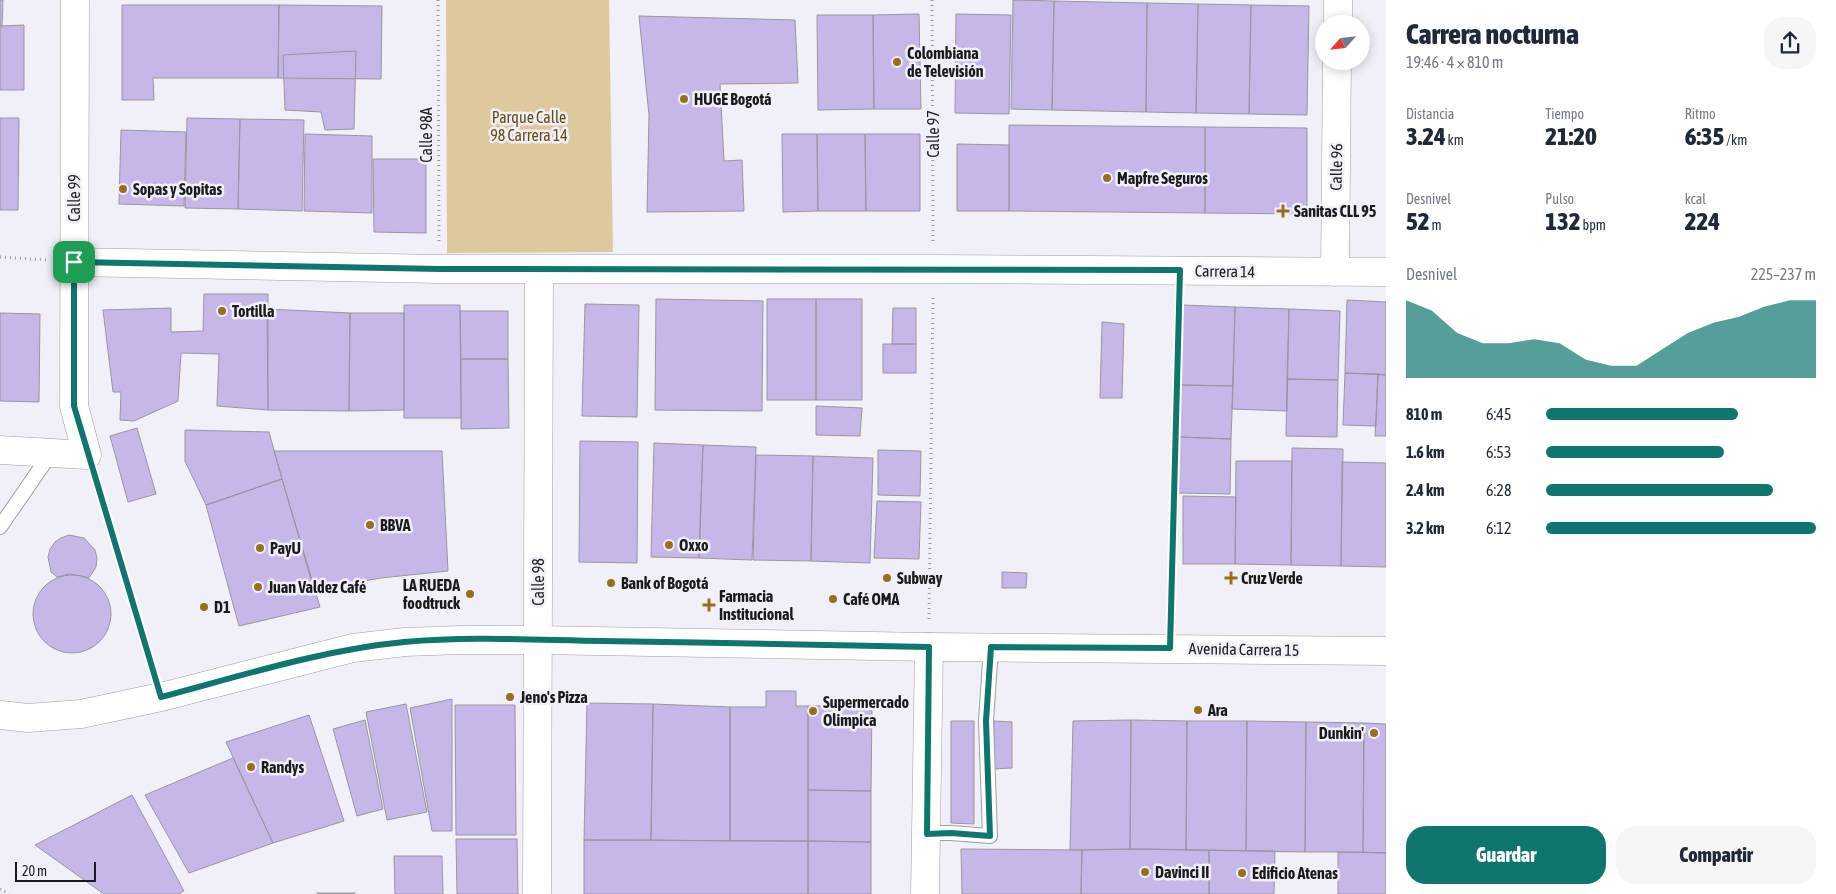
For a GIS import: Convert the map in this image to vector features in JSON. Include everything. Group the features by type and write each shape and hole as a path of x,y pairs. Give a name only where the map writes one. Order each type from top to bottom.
{"street":[{"name":"Calle 99","path":"75,0 74,406 87,455"},
{"path":"1338,0 1338,15"},
{"name":"Calle 96","path":"1335,272 1337,70"},
{"name":"Carrera 14","path":"74,262 539,270 933,269 1386,272"},
{"name":"Calle 98","path":"537,894 539,270"},
{"path":"0,450 87,455"},
{"name":"Avenida Carrera 15","path":"0,715 28,718 81,714 161,697 353,648 405,642 537,640 929,647 1386,651"},
{"path":"926,894 929,647"}],"lane":[{"path":"0,527 51,453"},
{"path":"927,834 951,833 990,836 986,721 991,647"}],"path":[{"name":"Calle 98A","path":"438,0 440,269"},
{"name":"Calle 97","path":"929,647 933,269 932,0"},
{"path":"0,258 74,262"},
{"path":"1170,648 1180,270"},
{"path":"87,455 161,697"},
{"path":"0,888 9,894"}],"green space":[{"name":"Parque Calle 98 Carrera 14","path":"446,0 609,0 613,252 447,253"}],"building":[{"path":"0,0 3,0 2,26 0,26"},
{"path":"1013,0 1054,1 1052,110 1011,109"},
{"path":"1054,1 1147,3 1146,112 1052,110"},
{"path":"1147,3 1198,4 1196,113 1146,112"},
{"path":"1198,4 1251,5 1249,114 1196,113"},
{"path":"122,5 279,5 278,78 153,78 154,100 122,100"},
{"path":"279,5 382,6 381,79 278,78"},
{"path":"1251,5 1309,6 1307,115 1249,114"},
{"name":"Colombiana de Televisión","path":"919,14 921,109 874,109 873,15"},
{"path":"956,14 1011,15 1009,114 955,113"},
{"path":"817,15 873,15 874,109 818,110"},
{"name":"HUGE Bogotá","path":"639,16 795,20 798,83 720,84 724,161 742,160 744,211 647,212 649,115"},
{"path":"24,25 24,90 0,90 0,26"},
{"path":"356,51 354,129 325,130 321,112 285,110 283,55"},
{"path":"0,118 19,118 18,210 0,210"},
{"path":"187,118 240,119 238,209 185,208"},
{"path":"240,119 304,120 302,211 238,209"},
{"name":"Mapfre Seguros","path":"1009,125 1205,127 1205,213 1009,211"},
{"path":"1205,127 1307,128 1307,214 1205,213"},
{"path":"121,130 186,132 184,206 119,204"},
{"path":"305,134 372,136 372,213 304,211"},
{"path":"782,134 817,134 818,211 783,212"},
{"path":"817,134 865,134 866,211 818,211"},
{"path":"865,134 920,134 920,211 866,211"},
{"path":"957,144 1009,145 1009,211 957,211"},
{"path":"373,159 426,159 426,233 374,232"},
{"path":"204,294 268,294 268,410 217,406 219,354 181,353 178,401 134,421 120,420 121,392 113,392 103,310 171,308 171,332 203,331"},
{"path":"656,299 763,301 762,411 655,410"},
{"path":"767,299 816,299 816,400 767,400"},
{"path":"816,299 862,299 862,400 816,400"},
{"path":"1347,300 1386,302 1386,375 1345,373"},
{"path":"585,304 639,305 637,417 582,416"},
{"path":"404,305 460,305 461,418 404,418"},
{"path":"1183,305 1235,307 1233,386 1181,385"},
{"path":"1235,307 1289,309 1287,411 1232,409"},
{"path":"893,308 916,308 916,344 892,344"},
{"path":"267,309 350,313 349,411 268,410"},
{"path":"1289,309 1340,311 1338,380 1287,379"},
{"path":"460,311 508,311 508,359 461,359"},
{"path":"0,313 40,314 39,402 0,401"},
{"path":"350,313 404,313 404,410 349,411"},
{"path":"1102,322 1124,324 1122,398 1100,398"},
{"path":"883,344 916,344 916,373 883,373"},
{"path":"461,359 508,359 509,428 461,429"},
{"path":"1345,373 1378,374 1376,426 1343,425"},
{"path":"1378,374 1386,375 1386,436 1375,436"},
{"path":"1287,379 1338,380 1337,437 1286,436"},
{"path":"1181,385 1233,386 1231,439 1179,437"},
{"path":"816,406 862,408 860,436 816,435"},
{"path":"137,428 156,494 128,502 110,436"},
{"path":"185,430 269,432 282,479 206,505 185,461"},
{"path":"1179,437 1231,439 1230,494 1178,493"},
{"path":"580,441 638,442 637,563 579,562"},
{"path":"654,443 703,445 699,558 651,557"},
{"path":"703,445 756,447 752,560 699,558"},
{"path":"1292,448 1343,449 1341,566 1291,565"},
{"path":"878,450 921,451 920,496 878,495"},
{"name":"BBVA","path":"274,451 442,451 448,571 381,578 314,590"},
{"path":"756,455 813,456 811,561 753,560"},
{"path":"813,456 873,458 870,563 811,561"},
{"path":"1236,461 1292,461 1291,565 1235,564"},
{"path":"1342,462 1386,463 1386,567 1341,566"},
{"name":"PayU","path":"282,479 320,607 239,626 206,505"},
{"path":"1183,496 1236,497 1235,564 1183,564"},
{"path":"877,501 921,502 919,559 874,558"},
{"path":"69,535 84,538 95,550 97,558 96,567 89,578 69,574 57,577 51,572 48,557 50,549 55,542"},
{"path":"1002,572 1027,573 1026,588 1002,588"},
{"path":"64,575 80,575 94,581 105,592 111,606 111,622 105,636 94,647 80,653 64,653 50,647 39,636 33,622 33,606 39,592 50,581"},
{"path":"766,691 796,691 796,706 808,706 808,841 730,841 730,707 766,707"},
{"path":"452,699 452,831 432,831 410,708"},
{"path":"587,703 653,704 651,840 584,840"},
{"path":"406,704 427,812 387,820 366,712"},
{"path":"653,704 730,707 730,841 651,840"},
{"path":"455,705 515,705 516,835 456,835"},
{"path":"808,706 872,706 871,791 808,790"},
{"path":"309,715 344,821 273,843 226,742"},
{"path":"365,720 383,809 357,816 333,729"},
{"path":"1131,720 1187,721 1186,850 1130,849"},
{"path":"1131,720 1130,849 1070,850 1073,721"},
{"path":"951,721 974,721 974,824 951,823"},
{"path":"994,721 1012,722 1012,768 993,769"},
{"path":"1187,721 1247,721 1246,851 1186,850"},
{"path":"1247,721 1306,722 1305,852 1246,851"},
{"path":"1306,722 1364,723 1363,852 1305,852"},
{"path":"1364,723 1386,724 1386,853 1363,852"},
{"path":"233,758 273,843 189,873 145,795"},
{"path":"808,790 871,791 871,842 808,841"},
{"path":"132,795 184,891 178,894 104,894 35,845"},
{"path":"456,839 517,839 518,894 457,894"},
{"path":"584,840 808,841 808,894 584,894"},
{"path":"808,841 871,842 871,894 808,894"},
{"path":"961,849 1082,850 1081,894 962,894"},
{"name":"Davinci II","path":"1082,850 1209,850 1209,894 1081,894"},
{"name":"Edificio Atenas","path":"1209,850 1275,851 1274,894 1209,894"},
{"path":"1338,852 1386,853 1386,894 1338,894"},
{"path":"394,856 442,856 443,894 395,894"},
{"path":"355,893 355,894 317,894"}],"place":[{"name":"Colombiana de Televisión","path":"897,62"},
{"name":"HUGE Bogotá","path":"684,99"},
{"name":"Mapfre Seguros","path":"1107,178"},
{"name":"Sopas y Sopitas","path":"123,189"},
{"name":"Sanitas CLL 95","path":"1283,211"},
{"name":"Tortilla","path":"222,311"},
{"name":"BBVA","path":"370,525"},
{"name":"Oxxo","path":"669,545"},
{"name":"PayU","path":"260,548"},
{"name":"Subway","path":"887,578"},
{"name":"Cruz Verde","path":"1231,578"},
{"name":"Bank of Bogotá","path":"611,583"},
{"name":"Juan Valdez Café","path":"258,587"},
{"name":"LA RUEDA foodtruck","path":"470,594"},
{"name":"Café OMA","path":"833,599"},
{"name":"Farmacia Institucional","path":"709,605"},
{"name":"D1","path":"204,607"},
{"name":"Jeno's Pizza","path":"510,697"},
{"name":"Ara","path":"1198,710"},
{"name":"Supermercado Olimpica","path":"813,711"},
{"name":"Dunkin'","path":"1374,733"},
{"name":"Randys","path":"251,767"},
{"name":"Davinci II","path":"1145,872"},
{"name":"Edificio Atenas","path":"1242,873"}],"route":[{"path":"74,262 539,270 1180,270 1170,648 991,647 986,721 990,836 951,833 927,834 929,647 537,640 405,642 353,648 161,697 87,455 74,406 74,262"}]}
